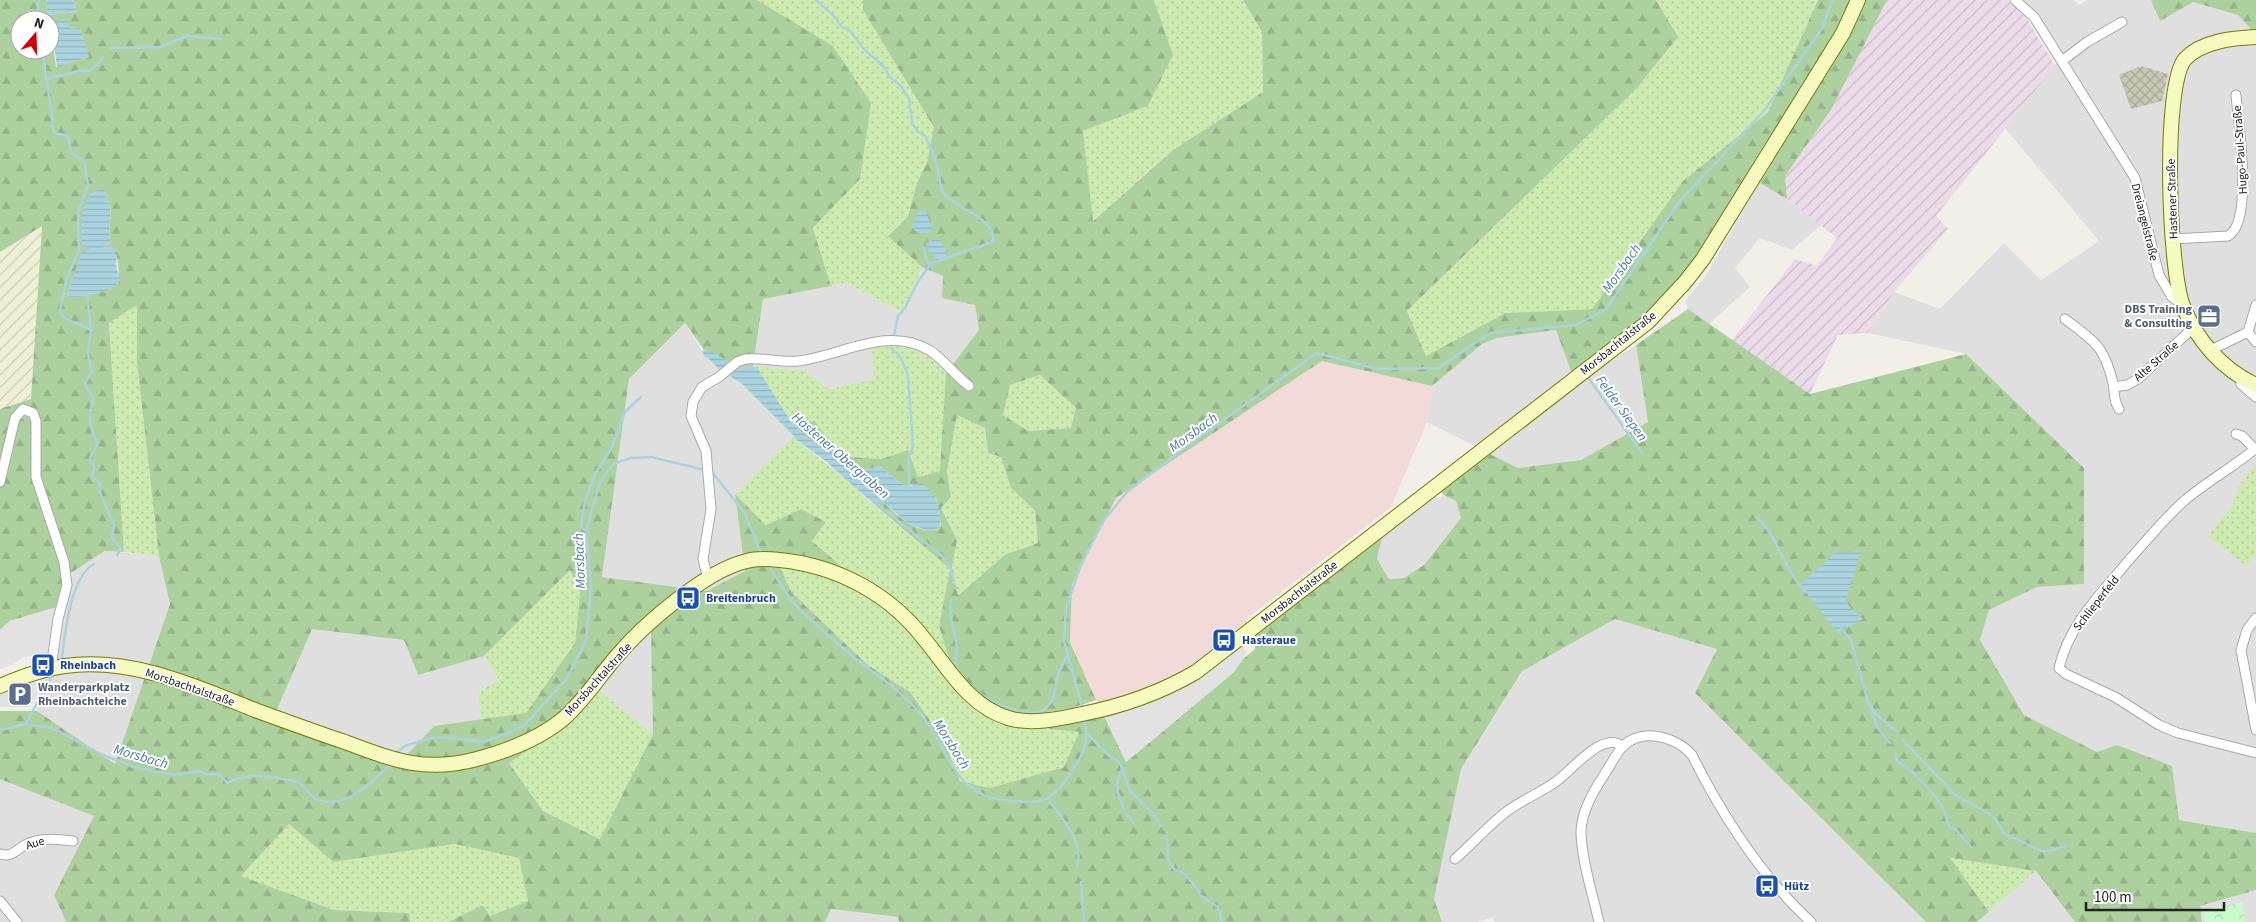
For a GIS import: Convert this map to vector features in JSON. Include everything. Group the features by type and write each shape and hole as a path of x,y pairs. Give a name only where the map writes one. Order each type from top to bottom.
{"main road":[{"name":"Morsbachtalstraße","path":"0,686 52,668 73,665 108,666 156,674 192,685 278,719 392,758 421,766 458,764 502,751 542,734 579,703 618,654 650,623 708,579 733,565 752,560 772,559 810,565 841,575 866,586 888,601 922,635 952,677 978,702 996,714 1010,719 1029,721 1083,714 1147,697 1196,672 1648,322 1686,281 1703,259 1843,33 1858,0"},
{"name":"Hastener Straße","path":"2256,36 2222,41 2196,50 2185,60 2178,71 2175,87 2171,147 2173,239 2182,305 2194,327 2228,370 2256,385"}],"street":[{"name":"Dreiangelstraße","path":"2015,0 2034,17 2135,178 2159,275 2172,297 2182,305"},
{"path":"2062,61 2088,42 2122,22"},
{"name":"Hugo-Paul-Straße","path":"2173,239 2228,236 2236,228 2244,194 2236,94"},
{"path":"2211,350 2248,332 2256,305"},
{"path":"2065,319 2092,340 2108,361 2114,387 2114,401 2119,409"},
{"name":"Alte Straße","path":"2114,387 2127,385 2138,379 2194,327"},
{"path":"2248,332 2256,342"},
{"path":"708,579 703,559 705,536 711,515 706,451 691,416 692,402 702,387 736,362 754,358 785,362 800,361 874,341 891,340 920,346 930,351 968,386"},
{"path":"2240,378 2242,384 2256,397"},
{"path":"0,482 15,418 23,409 33,413 36,420 36,477 64,562 66,584 58,619 52,668"},
{"name":"Schlieperfeld","path":"2236,434 2242,436 2255,449 2240,462 2185,500 2156,530 2078,622 2066,646 2059,668 2066,674 2115,697 2159,725 2178,734 2256,753"},
{"path":"2256,618 2245,635 2241,650 2256,730"},
{"path":"1599,922 1582,843 1583,820 1591,797 1623,747 1630,741 1644,736 1656,735 1688,750 1748,852 1771,881 1811,922"},
{"path":"1455,859 1506,812 1557,781 1584,756 1601,745 1612,742 1623,747"},
{"name":"Aue","path":"0,854 9,855 24,845 42,840 73,841"},
{"path":"0,901 18,922"}],"shaded area":[{"path":"1887,0 2006,0 2013,4 2027,19 2055,66 1936,216 1948,229 1894,292 1868,333 1838,335 1810,394 1732,340 1795,259 1817,266 1837,238 1787,199 1785,176 1831,110"},
{"path":"2018,0 2074,0 2079,5 2088,0 2151,0 2160,20 2193,2 2238,15 2256,35 2256,833 2179,820 2117,745 2097,752 2024,715 1980,640 1989,610 2037,587 2084,584 1966,354 1868,333 1894,292 1940,309 2004,243 2041,280 2099,241 2005,128 2063,55 2034,10"},
{"path":"2141,66 2168,74 2162,101 2131,109 2119,75"},
{"path":"1760,182 1787,199 1821,225 1792,250 1760,238 1735,268 1750,287 1709,324 1688,309 1685,301 1704,278"},
{"path":"42,225 31,399 0,409 0,252"},
{"path":"922,267 943,276 942,298 975,304 979,330 946,373 924,351 874,379 828,389 805,371 753,366 763,299 846,283 902,313"},
{"path":"2169,299 2188,329 2177,338 2155,308"},
{"path":"685,323 702,351 721,371 741,383 794,436 735,494 745,571 707,591 602,577 629,379"},
{"path":"1556,330 1576,384 1636,345 1648,422 1581,460 1518,468 1427,422 1432,386 1474,349 1497,338"},
{"path":"1322,361 1432,386 1427,422 1391,507 1246,619 1243,659 1234,672 1118,749 1070,641 1072,585 1116,498"},
{"path":"1445,496 1456,501 1461,518 1424,565 1404,578 1389,579 1377,559 1382,537 1427,501"},
{"path":"106,551 159,556 170,604 115,764 37,711 41,675 54,672 64,606 73,571"},
{"path":"57,607 48,657 42,655 24,657 0,669 0,630 10,621"},
{"path":"1615,619 1717,649 1695,693 1926,922 1494,922 1493,917 1478,922 1442,922 1433,899 1461,769 1522,671"},
{"path":"311,628 404,640 418,675 484,656 499,680 478,692 481,721 434,726 397,765 271,723"},
{"path":"651,630 653,734 597,689"},
{"path":"1239,650 1248,650 1234,672 1126,762 1104,716 1138,708 1163,697 1199,677"},
{"name":"Wanderparkplatz Rheinbachteiche","path":"38,680 37,698 28,707 0,707 0,695"},
{"path":"0,776 94,816 54,895 66,922 0,922"},
{"path":"2036,871 2075,922 1977,922 1989,912"},
{"path":"2256,890 2256,922 2202,922 2199,906"},
{"path":"831,909 898,917 899,922 825,922"}],"green space":[{"path":"0,0 46,0 47,10 10,10 10,60 55,60 56,67 89,57 60,38 60,14 77,12 73,0 757,0 833,46 871,103 860,179 813,228 831,286 763,299 753,366 736,367 704,350 685,323 629,379 602,577 707,591 745,571 735,494 766,525 801,509 826,522 812,541 844,569 775,557 792,593 868,665 910,692 944,741 960,781 989,788 1064,767 1079,732 1047,729 1065,723 1104,716 1126,762 1234,672 1243,659 1255,649 1257,632 1382,537 1377,559 1389,579 1404,578 1424,565 1461,518 1456,501 1445,496 1439,490 1490,454 1518,468 1581,460 1648,422 1636,345 1688,309 1810,394 1966,354 2084,468 2084,584 2037,587 1989,610 1980,640 2024,715 2097,752 2117,745 2172,766 2179,820 2256,833 2256,890 2200,906 2202,922 2075,922 2036,871 1950,858 1989,912 1977,922 1926,922 1695,693 1717,649 1615,619 1522,671 1461,769 1434,899 1442,922 899,922 898,917 831,909 825,922 448,922 483,905 490,916 528,901 519,858 455,844 333,862 289,824 241,876 334,910 409,913 410,922 66,922 54,895 94,816 0,779 0,711 37,711 115,764 170,604 159,556 137,363 137,305 109,323 124,552 105,551 63,578 57,607 10,621 0,630 0,409 31,399 42,226 0,252","holes":["105,191 111,211 109,234 111,243 101,248 113,247 115,250 119,276 118,284 70,298 67,295 82,253 93,249","570,570 580,592 575,643 526,713 434,726 397,765 271,723 312,629 404,640 418,675 484,656","651,631 653,734 600,839 543,811 509,763 556,732"]},
{"path":"757,0 863,0 863,10 935,127 927,162 917,183 908,216 888,235 922,267 903,313 846,283 831,286 813,228 860,179"},
{"path":"863,0 1154,0 1173,55 1148,106 1083,131 1093,221 1173,150 1263,92 1262,32 1243,0 1656,0 1678,37 1637,88 1407,311 1426,356 1505,313 1592,309 1683,181 1768,112 1818,0 1852,0 1844,20 1824,57 1764,145 1715,229 1673,289 1627,332 1572,374 1556,330 1497,338 1482,344 1432,386 1322,361 1116,498 1072,585 1070,642 1096,700 1072,708 1042,713 1011,712 983,699 951,664 939,626 950,569 876,506 883,502 908,523 923,530 939,529 941,525 936,498 912,485 906,487 880,467 865,469 857,467 839,456 881,459 908,450 918,477 940,471 946,373 979,330 975,305 942,298 943,276 922,267 888,236 908,216 917,183 927,162 934,127 863,10","holes":["1040,375 1076,408 1071,428 1028,431 1003,415 1010,385","957,415 985,428 988,453 1001,457 1011,488 1035,511 1038,543 1006,554 958,595 952,567 957,540 941,508 951,497 947,472"]},
{"path":"1154,0 1243,0 1262,32 1263,92 1173,150 1092,221 1083,131 1148,106 1173,55"},
{"path":"1656,0 1815,0 1818,2 1768,112 1683,181 1592,309 1505,313 1426,356 1407,311 1637,88 1678,37"},
{"path":"1864,0 1887,0 1831,110 1785,176 1787,199 1760,183 1853,27"},
{"path":"2151,0 2256,0 2256,35 2238,15 2193,2 2160,21"},
{"path":"137,305 137,363 159,556 124,552 109,322"},
{"path":"892,344 924,351 946,373 941,471 918,477 908,450 881,459 838,456 815,421 791,422 753,366 805,371 829,389 874,379 872,349"},
{"path":"1040,375 1076,407 1071,428 1028,432 1003,415 1010,385"},
{"path":"957,415 985,427 988,453 1001,457 1011,488 1035,511 1038,543 1006,554 957,595 952,567 957,540 941,507 951,497 947,472"},
{"path":"815,421 837,455 816,441 810,440 791,422"},
{"path":"794,436 794,438 852,484 869,501 950,569 939,626 1011,712 1042,713 1047,729 1079,732 1064,767 989,788 960,781 944,741 910,692 868,665 792,593 774,556 843,569 812,541 826,522 801,509 766,525 735,494"},
{"path":"2256,462 2256,553 2246,566 2208,537 2233,504 2238,488"},
{"path":"570,569 580,592 575,643 526,713 481,721 478,692 499,680 484,656"},
{"path":"597,689 653,734 601,839 543,811 509,763 556,732"},
{"path":"289,824 333,862 455,844 519,858 529,901 490,916 483,905 448,922 410,922 408,913 334,910 241,876"},
{"path":"1949,858 2036,871 1989,912"},
{"path":"2242,902 2245,922 2205,922 2204,910"}],"water":[{"path":"46,0 73,0 77,12 60,14 60,10 47,10"},
{"path":"67,19 70,29 80,28 89,57 57,67 56,60 60,60 60,20"},
{"path":"102,189 105,191 111,212 109,234 111,243 102,248 113,247 115,250 117,270 120,278 118,283 107,290 91,295 70,298 67,295 82,252 92,249 82,246 81,226 83,211 92,193"},
{"path":"919,209 924,210 933,226 931,232 921,233 912,227"},
{"path":"939,239 948,254 941,260 936,260 926,246 926,243"},
{"path":"706,349 736,367 753,366 758,369 791,422 810,440 821,444 858,467 867,469 880,467 906,487 921,484 926,487 935,497 939,509 940,528 930,531 910,525 883,502 876,506 824,460 794,438 741,383 721,371 705,357 702,351"},
{"path":"1861,551 1845,602 1863,619 1838,633 1800,585 1835,553"}],"waterway":[{"name":"Rheinbach","path":"38,0 38,10"},
{"path":"816,0 833,15 842,27 850,31 865,50 884,67 890,77 902,87 909,99 912,123 918,132 925,136 937,165 944,193 953,202 982,220 992,232 994,240 931,263 918,282 905,308 898,316 894,335"},
{"name":"Morsbach","path":"1083,710 1064,641 1066,608 1081,565 1104,520 1127,492 1187,446 1317,353 1377,369 1438,368 1490,333 1576,325 1606,309 1679,202 1763,112 1823,27 1832,0"},
{"path":"111,48 160,47 187,36 221,39"},
{"path":"45,78 78,71 89,71 103,57"},
{"name":"Rheinbach","path":"44,60 53,129 55,133 68,136 71,153 84,161 88,185 78,213 79,250 67,278 60,311 64,318 91,330 88,354 92,371 85,384 94,399 90,422 98,444 90,458 94,467 92,476 100,484 100,493 114,525 112,538 121,549 117,555"},
{"path":"923,247 929,266"},
{"path":"87,295 91,330"},
{"path":"891,348 900,356 908,375 913,446 909,458 909,487 906,488"},
{"name":"Felder Siepen","path":"1587,376 1642,453"},
{"path":"586,531 581,527 585,501 595,474 612,447 625,412 641,397"},
{"name":"Morsbach","path":"394,754 405,746 427,739 441,737 484,742 524,726 567,678 586,640 591,587 586,531 600,482 613,464 631,458 651,457 705,470"},
{"name":"Morsbach","path":"710,472 713,473 745,514 762,555"},
{"name":"Hastener Obergraben","path":"876,503 942,556 950,568 954,584"},
{"name":"Felder Siepen","path":"1757,517 1765,525 1798,584 1806,592"},
{"name":"Rheinbach","path":"62,657 70,606 80,580 86,570 94,564"},
{"name":"Morsbach","path":"768,564 789,598 807,616 852,656 896,689 912,704 927,722 954,769 971,788 983,795 1003,800 1030,802 1043,800 1052,795 1063,784 1074,768 1085,746 1086,728 1084,718"},
{"name":"Hastener Obergraben","path":"951,600 951,620 957,649 957,668 972,687 998,704 1027,713 1039,711 1049,705 1067,655"},
{"name":"Felder Siepen","path":"1841,629 1851,640 1868,702 1877,715 1896,731"},
{"name":"Rheinbach","path":"47,686 52,675"},
{"name":"Rheinbach","path":"26,724 39,699"},
{"path":"1871,708 1877,727 1890,743"},
{"name":"Morsbach","path":"0,730 26,724 52,728 103,755 134,767 174,775 199,771 206,774 219,774 227,783 255,776 268,776 295,781 300,783 315,798 326,802 347,798 357,793 391,764"},
{"path":"1088,734 1108,755 1120,763 1130,791 1154,815 1161,826"},
{"name":"Felder Siepen","path":"1903,740 1955,795 1995,818 2004,834 2042,851 2051,851 2065,846"},
{"path":"1896,754 1897,762 1915,775 1938,801 1950,828 1956,830 1971,847"},
{"path":"1123,770 1119,776 1118,793 1126,813 1133,823"},
{"path":"1047,798 1070,830 1078,848 1077,866"},
{"path":"1167,836 1168,859 1171,865 1175,870 1185,874 1199,891 1200,895 1218,907 1222,922"},
{"path":"1081,882 1084,922"}],"place":[{"name":"DBS Training & Consulting","path":"2209,316"},
{"name":"Breitenbruch","path":"688,598"},
{"name":"Hasteraue","path":"1224,640"},
{"name":"Rheinbach","path":"43,665"},
{"name":"Wanderparkplatz Rheinbachteiche","path":"20,694"},
{"name":"Hütz","path":"1767,886"}]}
